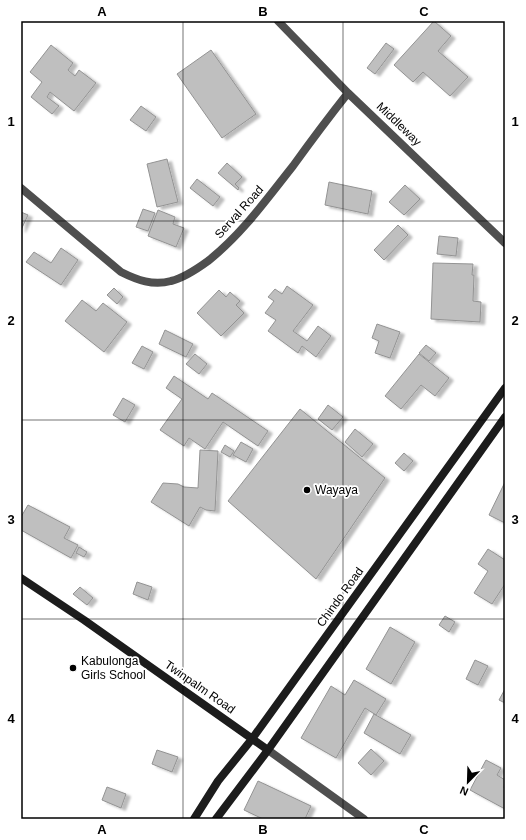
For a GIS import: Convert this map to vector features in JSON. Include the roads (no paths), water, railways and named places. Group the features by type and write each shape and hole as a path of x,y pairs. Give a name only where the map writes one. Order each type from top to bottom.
{"main road":[{"name":"Chindo Road","path":"194,819 218,781 252,739 505,388"},
{"path":"216,819 268,750 505,417"},
{"name":"Twinpalm Road","path":"21,578 84,620 268,750"}],"street":[{"name":"Middleway","path":"278,21 348,92 505,242"},
{"name":"Serval Road","path":"21,188 121,272 136,280 154,283 170,281 201,266 237,236 262,207 348,92"},
{"name":"Twinpalm Road","path":"268,750 364,819"}],"place":[{"name":"Wayaya","path":"307,490"},
{"name":"Kabulonga Girls School","path":"73,668"}]}
